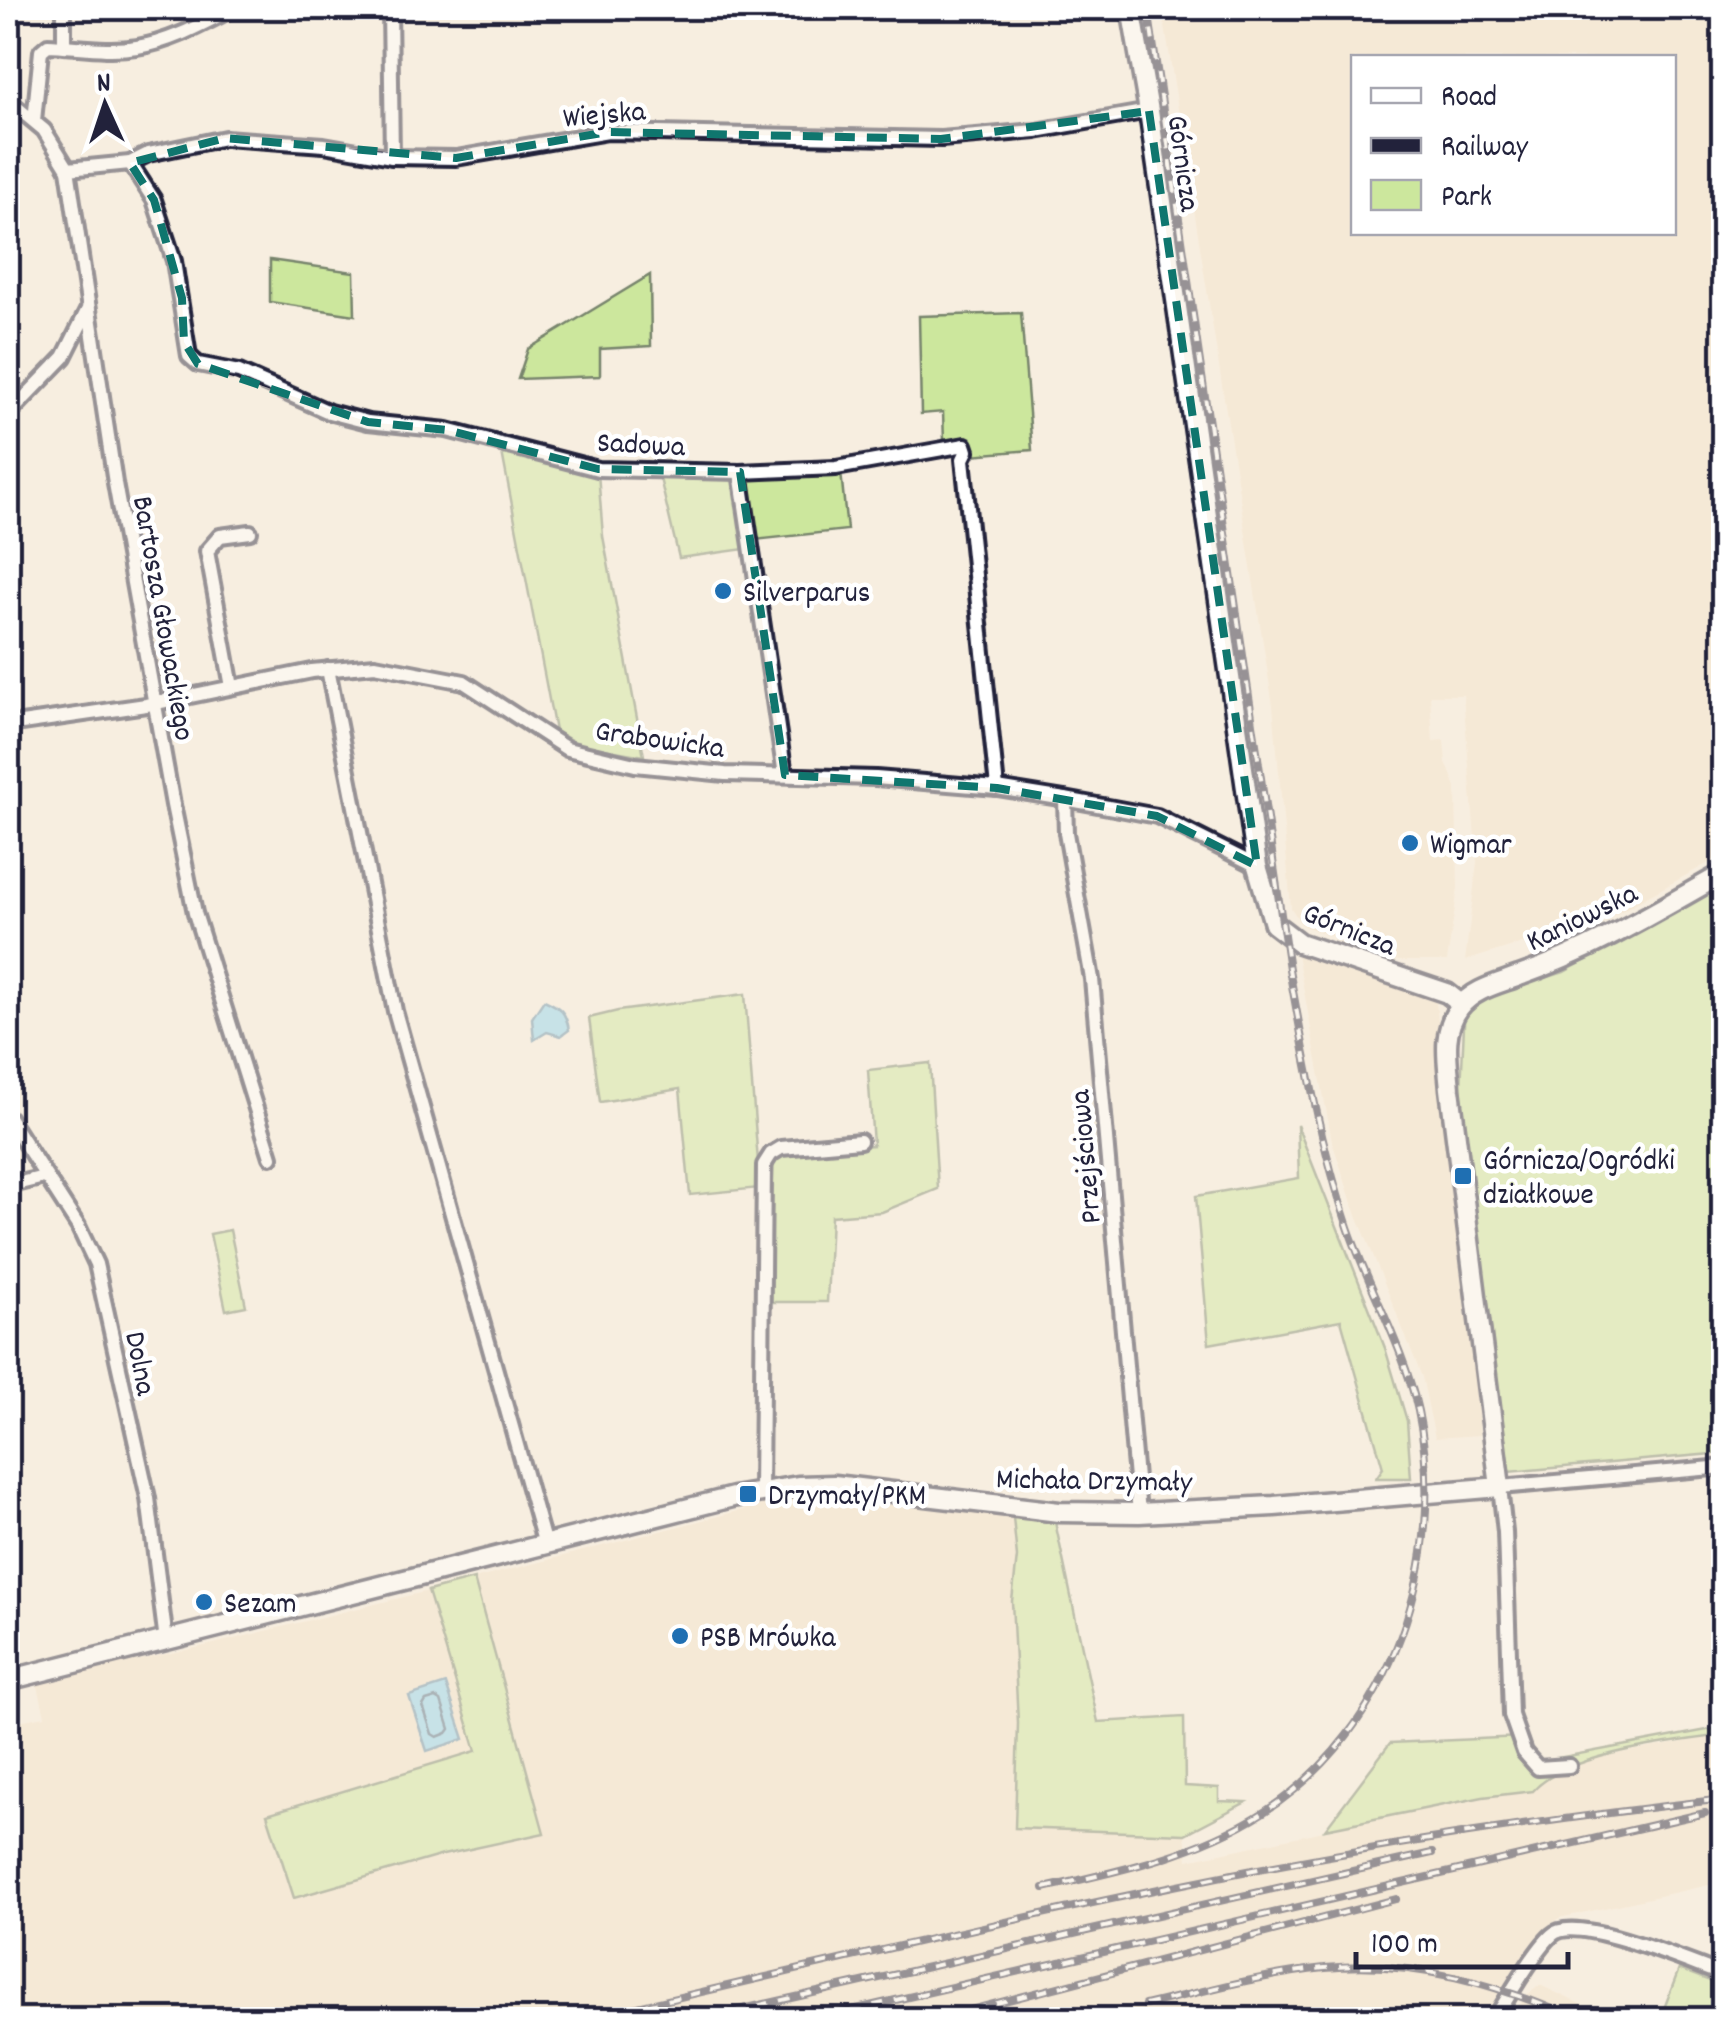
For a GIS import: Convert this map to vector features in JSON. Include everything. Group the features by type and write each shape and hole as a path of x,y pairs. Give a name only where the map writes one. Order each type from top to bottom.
{"street":[{"path":"64,8 64,45"},
{"path":"34,122 41,52 48,45 139,47 190,30 234,8"},
{"path":"390,8 392,157"},
{"name":"Górnicza","path":"1131,8 1150,111 1258,866 1274,924 1299,943 1447,993 1461,1004"},
{"name":"Bartosza Głowackiego","path":"8,100 44,130 68,169 116,484 195,914 270,1158"},
{"name":"Wiejska","path":"68,169 130,163 148,154 224,138 324,145 392,157 456,158 608,132 941,139 1036,131 1150,111"},
{"name":"Sadowa","path":"130,163 154,200 182,298 188,356 198,364 239,372 330,412 368,422 447,430 598,469 740,472 836,468 965,445 963,459 997,788"},
{"path":"8,415 64,357 90,306"},
{"path":"740,472 785,775"},
{"path":"232,687 208,552 220,536 250,532"},
{"name":"Grabowicka","path":"8,725 328,669 376,665 464,682 567,749 618,761 707,772 876,778 997,788 1065,799 1156,816 1258,866"},
{"path":"328,669 396,1011 544,1545"},
{"name":"Przejściowa","path":"1065,799 1066,833 1092,978 1139,1513"},
{"name":"Kaniowska","path":"1461,1004 1486,988 1553,964 1624,930 1724,873"},
{"path":"1461,1004 1449,1027 1446,1044 1500,1487 1508,1586 1511,1714 1524,1752 1538,1768 1568,1766"},
{"name":"Dolna","path":"8,1117 78,1226 96,1264 148,1498 166,1641"},
{"path":"760,1492 764,1164 781,1148 860,1141"},
{"path":"8,1186 44,1177"},
{"name":"Michała Drzymały","path":"8,1680 760,1492 834,1484 1059,1512 1139,1513 1274,1506 1724,1467"},
{"path":"1494,2020 1553,1933 1571,1927 1593,1930 1724,1974"}],"highlighted area":[{"path":"1149,111 1257,866 1157,816 997,788 785,775 740,472 598,469 447,430 368,422 198,364 184,342 182,298 154,200 130,163 225,138 456,158 608,132 941,139"}],"shaded area":[{"path":"1162,8 1723,8 1723,855 1616,914 1465,961 1477,862 1463,695 1430,695 1433,741 1444,740 1446,762 1456,787 1458,888 1447,961 1398,961 1302,925 1291,908 1273,706"},
{"path":"1297,954 1436,1002 1480,1435 1435,1438 1422,1377 1351,1200 1332,1141"},
{"path":"800,1495 1013,1518 1017,1557 1012,1601 1018,1723 1016,1828 1185,1834 1188,1860 1483,1797 1533,1791 1545,1778 1592,1758 1723,1735 1723,1882 1559,1918 1483,2019 8,2020 8,1723 45,1716 37,1682 428,1591 476,1751 296,1806 295,1898 443,1855 544,1833 474,1579"},
{"path":"1540,1985 1612,2019 1510,2019 1528,1994"}],"green space":[{"path":"270,260 354,272 355,315 270,302"},
{"path":"650,275 651,346 600,349 600,376 518,379 528,349"},
{"path":"1021,313 1032,450 971,455 970,438 944,441 943,412 921,414 919,316"},
{"path":"501,447 598,473 603,536 644,756 580,745 555,731"},
{"path":"841,472 847,530 755,540 746,480 753,476"},
{"path":"659,474 727,475 736,480 745,549 679,558"},
{"path":"1723,883 1723,1453 1508,1472 1461,1090 1465,1003 1564,972"},
{"path":"745,994 760,1188 690,1195 680,1089 600,1102 589,1018"},
{"path":"930,1063 938,1189 882,1212 831,1216 827,1302 768,1302 774,1160 785,1152 873,1145 868,1070"},
{"path":"1297,1125 1385,1348 1407,1421 1411,1478 1376,1478 1383,1468 1341,1320 1209,1344 1196,1196 1299,1178"},
{"path":"230,1230 246,1306 226,1310 210,1234"},
{"path":"1013,1518 1055,1522 1098,1722 1184,1717 1185,1786 1219,1788 1219,1801 1246,1802 1185,1834 1015,1828 1018,1723 1012,1601 1017,1557"},
{"path":"474,1579 544,1833 443,1855 294,1898 267,1814 476,1751 428,1591"},
{"path":"1723,1727 1723,1735 1595,1758 1549,1778 1533,1791 1483,1797 1325,1829 1390,1743 1521,1737 1529,1751 1542,1761"},
{"path":"1679,1969 1723,1986 1723,2019 1660,2019"}],"water":[{"path":"544,1000 561,1011 569,1030 561,1036 547,1032 534,1040 532,1018"},
{"path":"446,1684 464,1739 427,1751 409,1696"}],"railway":[{"path":"1044,1888 1130,1868 1212,1839 1264,1812 1309,1777 1347,1735 1378,1688 1401,1635 1417,1580 1425,1524 1426,1467 1418,1411 1404,1364 1356,1250 1338,1195 1295,1002 1148,8"},
{"path":"582,2020 1001,1923 1253,1870 1488,1830 1724,1799"},
{"path":"809,2020 1705,1813"},
{"path":"694,2020 1432,1853"},
{"path":"932,2020 1396,1899"},
{"path":"1145,2005 1302,1971 1391,1967 1486,1985 1578,2020"}],"place":[{"name":"Silverparus","path":"723,591"},
{"name":"Wigmar","path":"1410,843"},
{"name":"Górnicza/Ogródki działkowe","path":"1463,1176"},
{"name":"Drzymały/PKM","path":"748,1494"},
{"name":"Sezam","path":"204,1602"},
{"name":"PSB Mrówka","path":"680,1636"}]}
